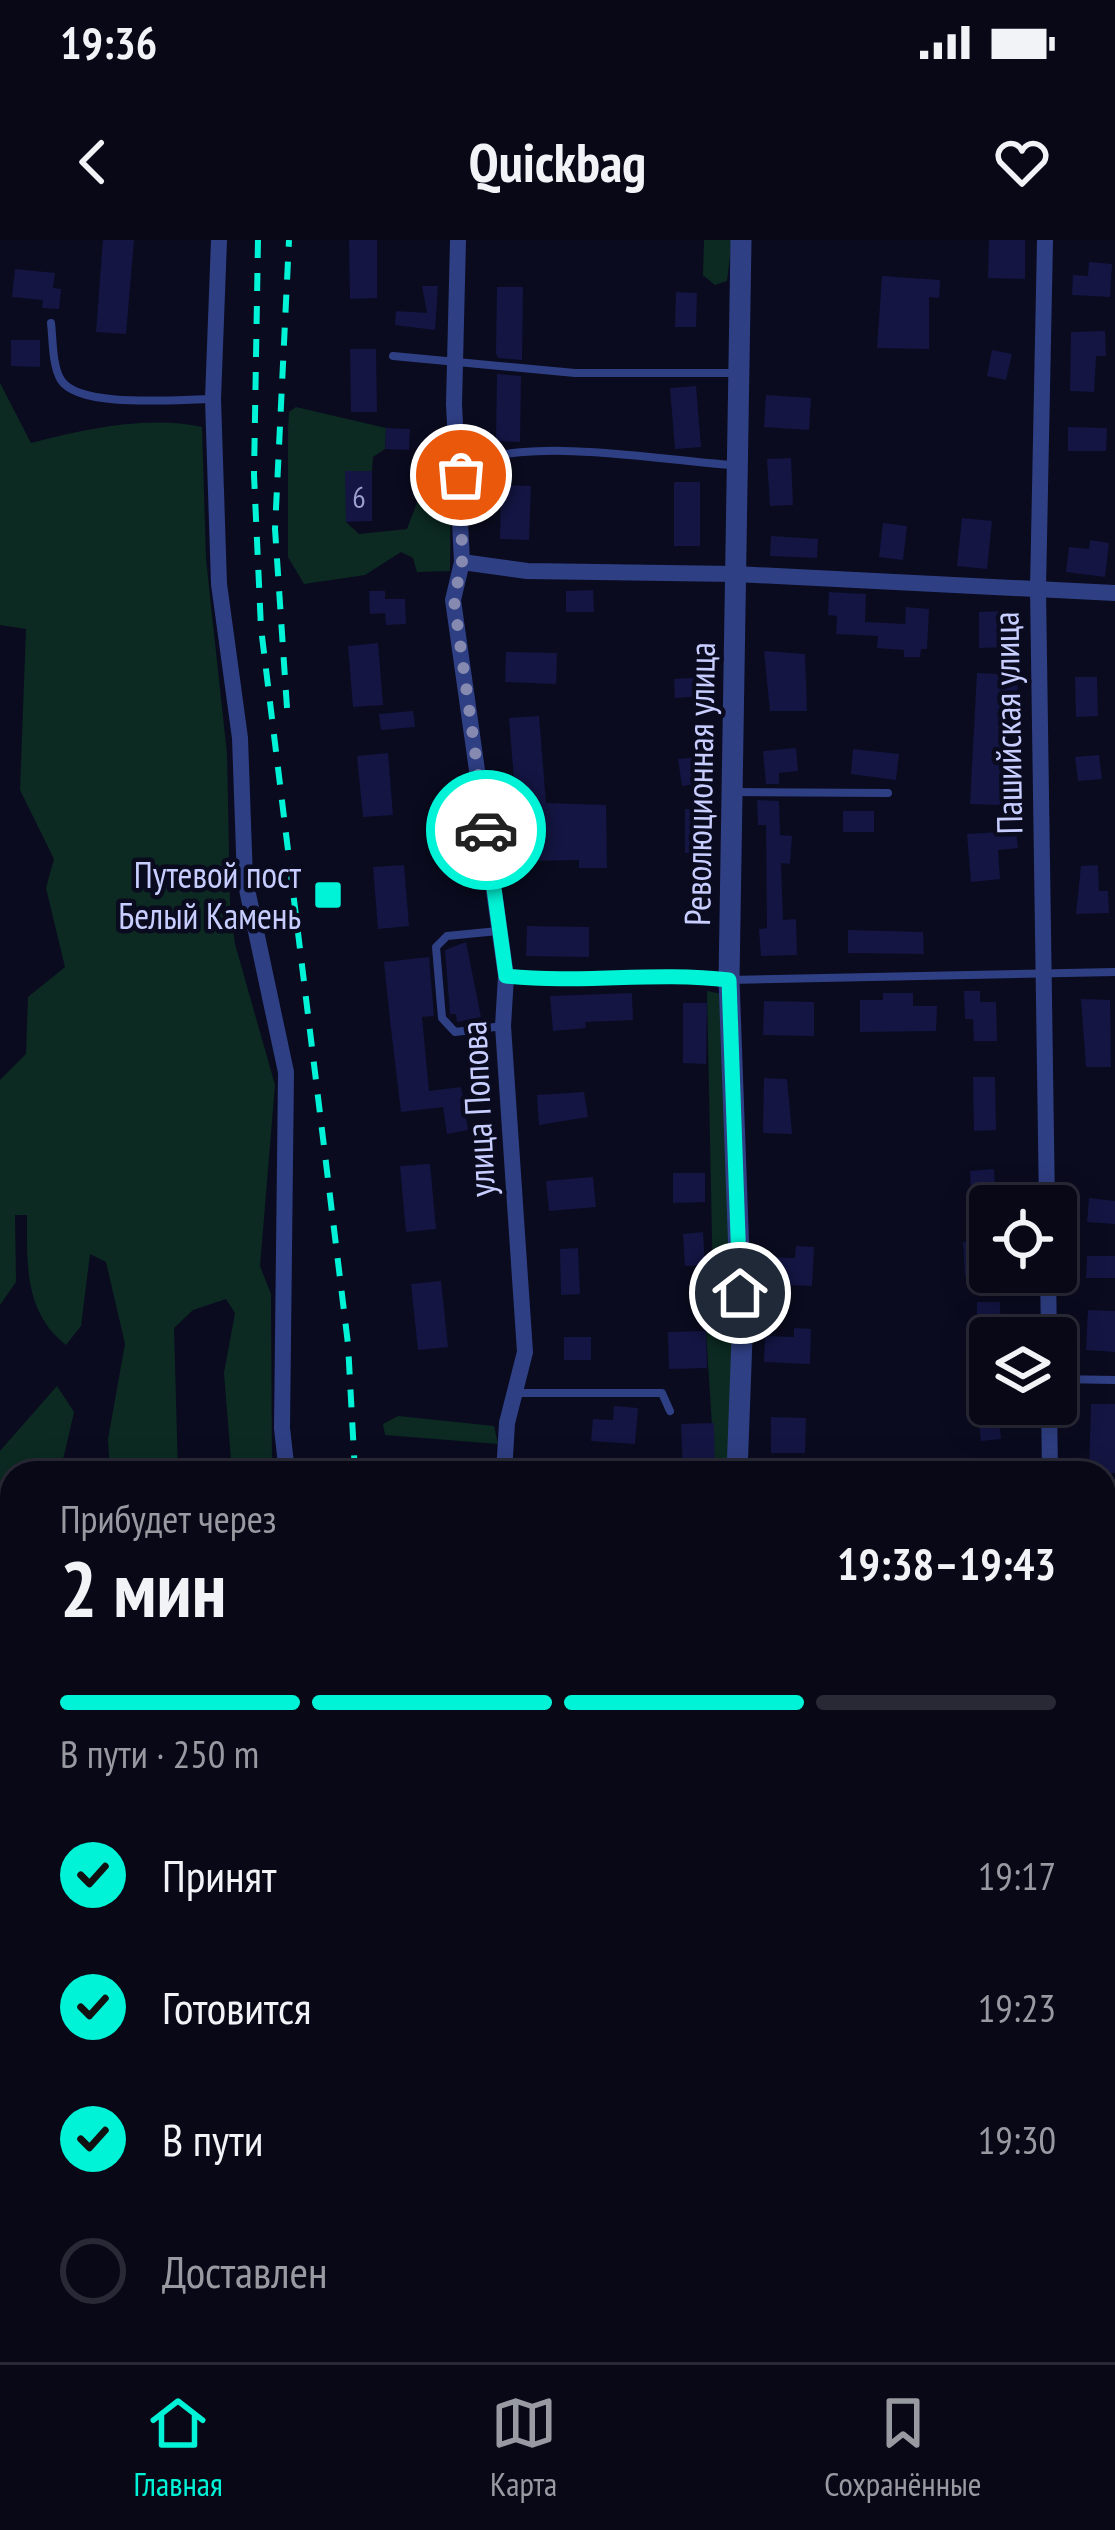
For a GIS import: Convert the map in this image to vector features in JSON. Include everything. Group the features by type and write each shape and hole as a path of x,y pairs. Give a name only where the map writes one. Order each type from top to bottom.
{"street":[{"path":"219,240 213,399 219,584 239,737 245,880 286,1072 285,1461"},
{"name":"улица Попова","path":"458,240 454,360 462,562 454,600 506,976 503,1026 525,1352 514,1393 506,1461"},
{"name":"Революционная улица","path":"737,1461 742,1338 729,980 741,240"},
{"name":"Пашийская улица","path":"1045,240 1038,589 1047,1185"},
{"path":"462,562 526,571 735,574 1115,593"},
{"path":"1049,1425 1050,1461"}],"lane":[{"path":"50,322 59,378 89,398 213,399"},
{"path":"393,356 575,373 739,373"},
{"path":"460,464 481,457 560,454 737,465"},
{"path":"732,792 889,793"},
{"path":"500,931 447,936 436,947 442,1018 454,1032 503,1026"},
{"path":"506,976 550,980 679,973 729,980 1115,972"},
{"path":"1077,1379 1115,1379"},
{"path":"514,1393 662,1394 670,1411"}],"green space":[{"path":"704,240 732,240 727,281 715,285 703,275"},
{"path":"0,383 31,443 138,423 202,427 206,559 227,754 230,904 235,944 275,1085 260,1266 271,1294 272,1461 231,1461 224,1373 235,1313 226,1299 193,1310 174,1328 178,1461 109,1461 108,1439 125,1344 106,1262 90,1254 81,1326 66,1345 52,1332 35,1302 28,1269 27,1215 15,1215 16,1282 0,1305 0,1080 26,1054 28,997 65,967 46,888 54,859 20,790 26,629 0,625"},
{"path":"296,407 386,428 385,449 373,457 372,471 346,471 346,522 359,534 407,529 424,485 451,490 450,571 417,572 413,558 401,552 365,575 304,584 288,557 288,429 289,412"},
{"path":"707,991 722,994 733,1330 732,1461 714,1461 706,1331 713,1287"},
{"path":"57,1386 74,1412 63,1461 0,1461 0,1451"},
{"path":"398,1416 494,1426 498,1444 385,1435 383,1424"}],"building":[{"path":"103,240 134,240 126,334 96,332"},
{"path":"349,240 377,240 377,298 350,299"},
{"path":"989,240 1025,240 1025,279 988,278"},
{"path":"1089,262 1112,264 1110,297 1072,295 1073,275 1088,276"},
{"path":"15,269 55,273 53,288 61,289 59,309 42,308 43,300 12,297"},
{"path":"882,276 940,280 939,298 929,297 929,349 877,348"},
{"path":"422,286 438,286 435,330 395,325 396,311 427,313"},
{"path":"497,287 523,287 522,360 498,358 496,353"},
{"path":"676,292 697,293 696,327 675,327"},
{"path":"1105,331 1106,356 1096,356 1094,392 1070,391 1071,332"},
{"path":"11,340 40,340 40,367 11,366"},
{"path":"350,349 376,349 377,412 351,412"},
{"path":"992,350 1012,354 1006,380 987,376"},
{"path":"497,374 521,376 520,442 496,441"},
{"path":"696,386 701,447 675,449 670,388"},
{"path":"766,395 811,398 809,430 764,427"},
{"path":"1068,427 1107,428 1106,451 1068,451"},
{"path":"386,428 410,429 409,450 385,449"},
{"path":"791,458 793,505 770,506 767,459"},
{"path":"345,471 372,471 372,521 346,522"},
{"path":"674,482 700,482 700,546 674,546"},
{"path":"501,485 531,486 529,540 500,539"},
{"path":"962,518 992,521 987,569 957,566"},
{"path":"883,523 907,526 903,560 879,557"},
{"path":"771,536 818,539 817,558 770,556"},
{"path":"1090,540 1109,543 1105,577 1066,572 1069,547 1089,549"},
{"path":"593,590 594,612 566,612 566,591"},
{"path":"369,591 385,591 385,599 405,599 406,624 386,625 385,613 370,614"},
{"path":"829,592 866,594 865,622 905,624 906,607 929,609 927,649 921,649 920,657 904,657 904,650 877,648 878,636 836,634 837,616 828,615"},
{"path":"1004,611 1005,647 979,648 979,612"},
{"path":"378,643 383,705 353,707 348,646"},
{"path":"764,651 805,654 807,711 770,711"},
{"path":"506,652 557,653 556,684 505,682"},
{"path":"977,673 1018,675 1017,701 1002,700 1000,748 1021,748 1020,772 1001,772 1001,805 970,804"},
{"path":"703,677 704,696 675,698 674,679"},
{"path":"1075,677 1097,677 1098,716 1076,717"},
{"path":"413,711 415,727 381,730 379,714"},
{"path":"539,716 546,803 606,805 607,868 579,868 579,860 521,861 520,779 514,780 509,718"},
{"path":"796,748 798,771 779,773 779,784 766,784 763,751"},
{"path":"853,749 899,754 896,780 851,774"},
{"path":"388,753 393,815 363,817 357,756"},
{"path":"1099,755 1102,779 1078,781 1075,757"},
{"path":"706,756 709,782 682,786 678,759"},
{"path":"757,800 779,801 780,835 792,836 790,864 781,863 783,920 796,919 797,955 761,956 759,929 767,928 766,825 758,825"},
{"path":"685,809 717,809 714,852 685,853"},
{"path":"843,811 874,811 874,832 843,832"},
{"path":"1016,831 1018,848 998,850 1000,879 971,882 967,834"},
{"path":"404,865 409,926 378,929 373,867"},
{"path":"1098,865 1099,891 1108,891 1109,913 1076,914 1081,866"},
{"path":"527,926 589,927 589,957 526,956"},
{"path":"848,930 923,932 924,954 848,953"},
{"path":"466,942 481,1017 457,1022 456,1014 450,1014 445,950"},
{"path":"429,957 434,1016 422,1017 429,1091 461,1087 468,1130 447,1134 443,1107 401,1112 384,962"},
{"path":"964,991 980,991 980,1002 996,1002 997,1041 974,1041 973,1019 965,1019"},
{"path":"632,993 633,1020 585,1022 586,1028 553,1031 550,996"},
{"path":"883,993 913,993 913,1006 937,1006 936,1031 860,1032 860,1000 883,1000"},
{"path":"1081,999 1110,1000 1111,1067 1086,1067"},
{"path":"764,1001 814,1002 814,1036 763,1035"},
{"path":"683,1003 707,1003 706,1064 683,1063"},
{"path":"973,1077 995,1077 996,1130 974,1131"},
{"path":"764,1078 787,1079 792,1134 763,1133"},
{"path":"584,1092 588,1117 539,1125 537,1095"},
{"path":"430,1164 436,1229 406,1232 400,1166"},
{"path":"994,1169 995,1185 971,1185 970,1171"},
{"path":"673,1173 705,1173 705,1202 673,1203"},
{"path":"593,1177 596,1207 549,1211 546,1181"},
{"path":"1089,1198 1115,1201 1115,1224 1087,1222"},
{"path":"703,1232 705,1265 685,1266 683,1234"},
{"path":"963,1242 969,1242 969,1276 965,1276"},
{"path":"796,1246 814,1247 812,1286 767,1284 768,1257 795,1258"},
{"path":"578,1248 580,1294 561,1295 560,1249"},
{"path":"1087,1256 1115,1256 1115,1278 1086,1278"},
{"path":"441,1281 448,1347 418,1350 411,1284"},
{"path":"977,1302 1000,1302 1000,1317 977,1317"},
{"path":"1088,1310 1115,1311 1115,1352 1086,1350"},
{"path":"794,1328 811,1329 810,1364 764,1362 765,1336 794,1337"},
{"path":"706,1331 707,1368 669,1369 668,1332"},
{"path":"564,1337 591,1337 591,1360 564,1360"},
{"path":"1091,1404 1115,1404 1115,1461 1089,1461"},
{"path":"614,1406 638,1408 635,1444 591,1441 593,1419 613,1420"},
{"path":"771,1417 806,1418 805,1453 771,1453"},
{"path":"714,1423 715,1461 683,1461 681,1424"},
{"path":"979,1425 1000,1425 1001,1439 981,1441"}],"railway":[{"path":"258,240 254,475 261,628 348,1344 354,1461"},
{"path":"287,708 275,529 289,240"}],"way so far":[{"path":"461,475 462,562 454,600 486,830"}],"place":[{"name":"Путевой пост Белый Камень","path":"328,895"}],"route":[{"path":"486,830 506,976 550,980 679,973 729,980 740,1293"}]}
